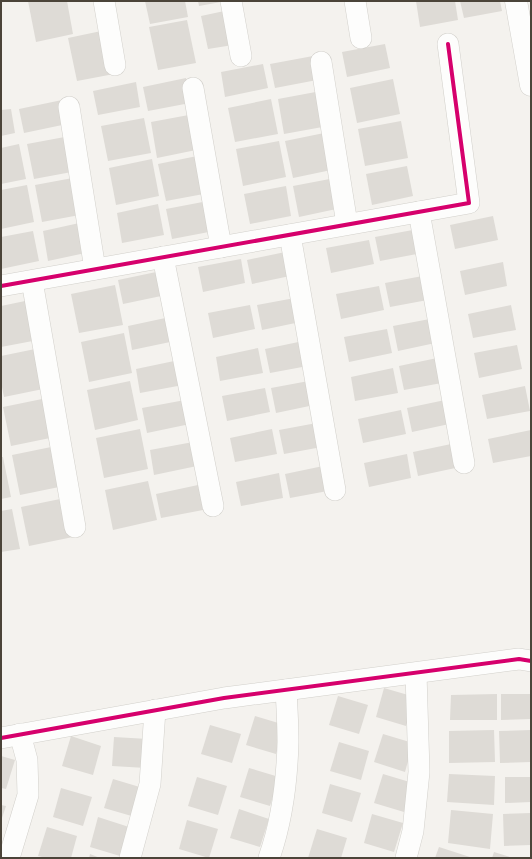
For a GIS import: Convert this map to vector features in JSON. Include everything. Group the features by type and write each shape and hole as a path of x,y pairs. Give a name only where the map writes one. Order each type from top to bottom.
{"street":[{"path":"104,1 115,65"},
{"path":"231,1 241,56"},
{"path":"355,1 361,38"},
{"path":"516,1 531,85"},
{"path":"1,286 469,202 448,44"},
{"path":"321,62 346,224"},
{"path":"193,88 221,247"},
{"path":"69,107 95,269"},
{"path":"419,212 464,463"},
{"path":"290,235 335,490"},
{"path":"163,257 213,506"},
{"path":"32,281 75,527"},
{"path":"10,858 28,795 27,760 11,736 224,698 519,659 531,661"},
{"path":"406,858 413,831 419,772 416,673"},
{"path":"269,858 274,846 283,802 288,742 286,690"},
{"path":"130,858 150,784 155,710"}],"building":[{"path":"28,1 67,1 73,34 36,42"},
{"path":"145,1 185,1 188,17 150,24"},
{"path":"198,1 221,1 221,2 199,6"},
{"path":"416,1 455,1 458,20 420,27"},
{"path":"460,1 500,1 502,11 464,18"},
{"path":"229,10 233,45 208,49 201,16"},
{"path":"187,20 196,63 158,70 149,27"},
{"path":"106,30 114,74 77,81 68,38"},
{"path":"385,44 390,68 347,77 342,52"},
{"path":"313,56 317,80 275,88 270,64"},
{"path":"263,64 268,88 225,97 221,72"},
{"path":"186,78 190,103 148,111 143,87"},
{"path":"393,79 400,114 357,123 350,88"},
{"path":"136,82 140,107 98,115 93,91"},
{"path":"321,91 328,126 284,134 278,99"},
{"path":"271,99 278,134 235,142 228,108"},
{"path":"62,100 67,124 24,133 19,109"},
{"path":"11,109 15,133 1,136 1,110"},
{"path":"194,114 201,149 157,158 151,122"},
{"path":"144,118 151,153 108,161 101,126"},
{"path":"401,121 408,158 365,166 358,129"},
{"path":"329,132 336,169 293,178 285,141"},
{"path":"70,136 77,171 34,179 27,144"},
{"path":"279,141 286,177 243,186 236,149"},
{"path":"19,144 26,179 1,184 1,148"},
{"path":"202,155 209,193 166,201 158,164"},
{"path":"152,159 159,196 116,205 109,168"},
{"path":"407,166 413,196 372,205 366,174"},
{"path":"78,177 85,214 42,222 35,185"},
{"path":"335,178 341,208 299,217 293,186"},
{"path":"27,185 34,222 1,229 1,190"},
{"path":"286,186 291,216 250,224 244,194"},
{"path":"208,201 214,231 172,239 166,209"},
{"path":"158,204 164,235 122,243 117,213"},
{"path":"493,216 498,240 455,249 450,225"},
{"path":"84,222 90,252 48,261 43,231"},
{"path":"418,229 422,253 380,261 375,237"},
{"path":"33,231 39,261 1,269 1,237"},
{"path":"369,240 374,264 331,273 326,248"},
{"path":"290,251 295,275 252,284 247,260"},
{"path":"241,259 245,283 203,292 198,267"},
{"path":"503,262 507,286 465,295 460,271"},
{"path":"161,271 166,295 123,304 118,280"},
{"path":"428,275 433,299 390,307 385,283"},
{"path":"115,285 123,325 79,333 71,294"},
{"path":"379,286 384,310 341,319 336,294"},
{"path":"300,297 305,321 262,330 257,305"},
{"path":"30,300 38,340 1,347 1,306"},
{"path":"250,305 255,329 213,338 208,313"},
{"path":"511,305 516,330 473,338 468,314"},
{"path":"170,317 175,341 132,350 128,326"},
{"path":"435,318 440,342 398,351 393,326"},
{"path":"387,329 392,353 349,362 344,337"},
{"path":"124,333 132,373 89,382 81,342"},
{"path":"308,340 313,365 270,373 265,349"},
{"path":"517,345 522,369 479,378 474,353"},
{"path":"40,348 48,388 4,397 1,382 1,356"},
{"path":"258,348 263,373 220,381 216,357"},
{"path":"442,357 447,382 404,390 399,366"},
{"path":"179,360 183,385 140,393 136,369"},
{"path":"393,368 398,393 355,401 351,377"},
{"path":"314,380 319,404 276,413 271,388"},
{"path":"130,381 138,420 95,430 87,390"},
{"path":"525,386 530,411 487,419 482,395"},
{"path":"265,388 270,412 227,421 222,396"},
{"path":"47,398 55,437 11,446 3,407"},
{"path":"450,399 454,423 412,432 407,408"},
{"path":"185,400 190,424 147,433 142,408"},
{"path":"401,410 406,434 363,443 358,419"},
{"path":"322,422 327,446 284,454 279,430"},
{"path":"140,429 148,469 104,478 96,438"},
{"path":"272,429 277,454 235,462 230,438"},
{"path":"531,430 531,456 493,463 488,439"},
{"path":"193,442 197,466 154,475 150,450"},
{"path":"456,443 460,467 418,476 413,452"},
{"path":"56,446 64,486 20,495 12,455"},
{"path":"407,454 411,478 369,487 364,463"},
{"path":"1,457 3,457 11,497 1,499"},
{"path":"328,465 333,490 290,498 285,474"},
{"path":"279,473 283,498 241,506 236,482"},
{"path":"148,481 157,520 113,530 105,490"},
{"path":"198,485 203,510 161,518 156,494"},
{"path":"65,498 73,537 29,546 21,507"},
{"path":"12,509 20,549 1,552 1,511"},
{"path":"384,688 415,697 406,726 376,717"},
{"path":"497,694 497,720 450,720 451,695"},
{"path":"501,694 531,694 531,719 501,720"},
{"path":"338,696 368,705 359,734 329,725"},
{"path":"255,716 285,725 276,754 246,745"},
{"path":"210,725 241,734 232,763 201,754"},
{"path":"494,730 495,762 449,763 449,731"},
{"path":"531,730 531,762 500,763 499,731"},
{"path":"383,734 413,743 405,772 374,762"},
{"path":"71,736 101,746 93,775 62,766"},
{"path":"114,737 148,739 146,768 112,766"},
{"path":"339,742 369,751 361,780 330,771"},
{"path":"1,756 15,760 6,789 1,788"},
{"path":"249,768 279,777 270,806 240,797"},
{"path":"383,774 413,783 404,812 374,803"},
{"path":"449,774 495,776 494,805 447,802"},
{"path":"197,777 227,786 218,815 188,806"},
{"path":"505,777 531,777 531,802 505,803"},
{"path":"113,779 143,788 135,817 104,808"},
{"path":"330,784 361,793 352,822 322,813"},
{"path":"61,788 92,797 83,826 53,817"},
{"path":"1,805 6,806 1,821"},
{"path":"239,809 269,819 260,847 230,838"},
{"path":"451,810 493,814 490,849 448,843"},
{"path":"531,813 531,845 504,846 503,814"},
{"path":"372,814 403,823 394,852 364,843"},
{"path":"98,817 129,827 120,856 90,847"},
{"path":"187,820 218,829 209,858 179,849"},
{"path":"47,827 77,836 71,858 46,858 38,856"},
{"path":"317,829 347,838 341,858 308,858"},
{"path":"439,847 473,858 435,858"},
{"path":"494,852 513,858 492,858"},
{"path":"90,854 100,858 89,858"}],"cycle path":[{"path":"1,286 469,203 448,44"},
{"path":"1,738 224,698 519,659 531,661"}]}
